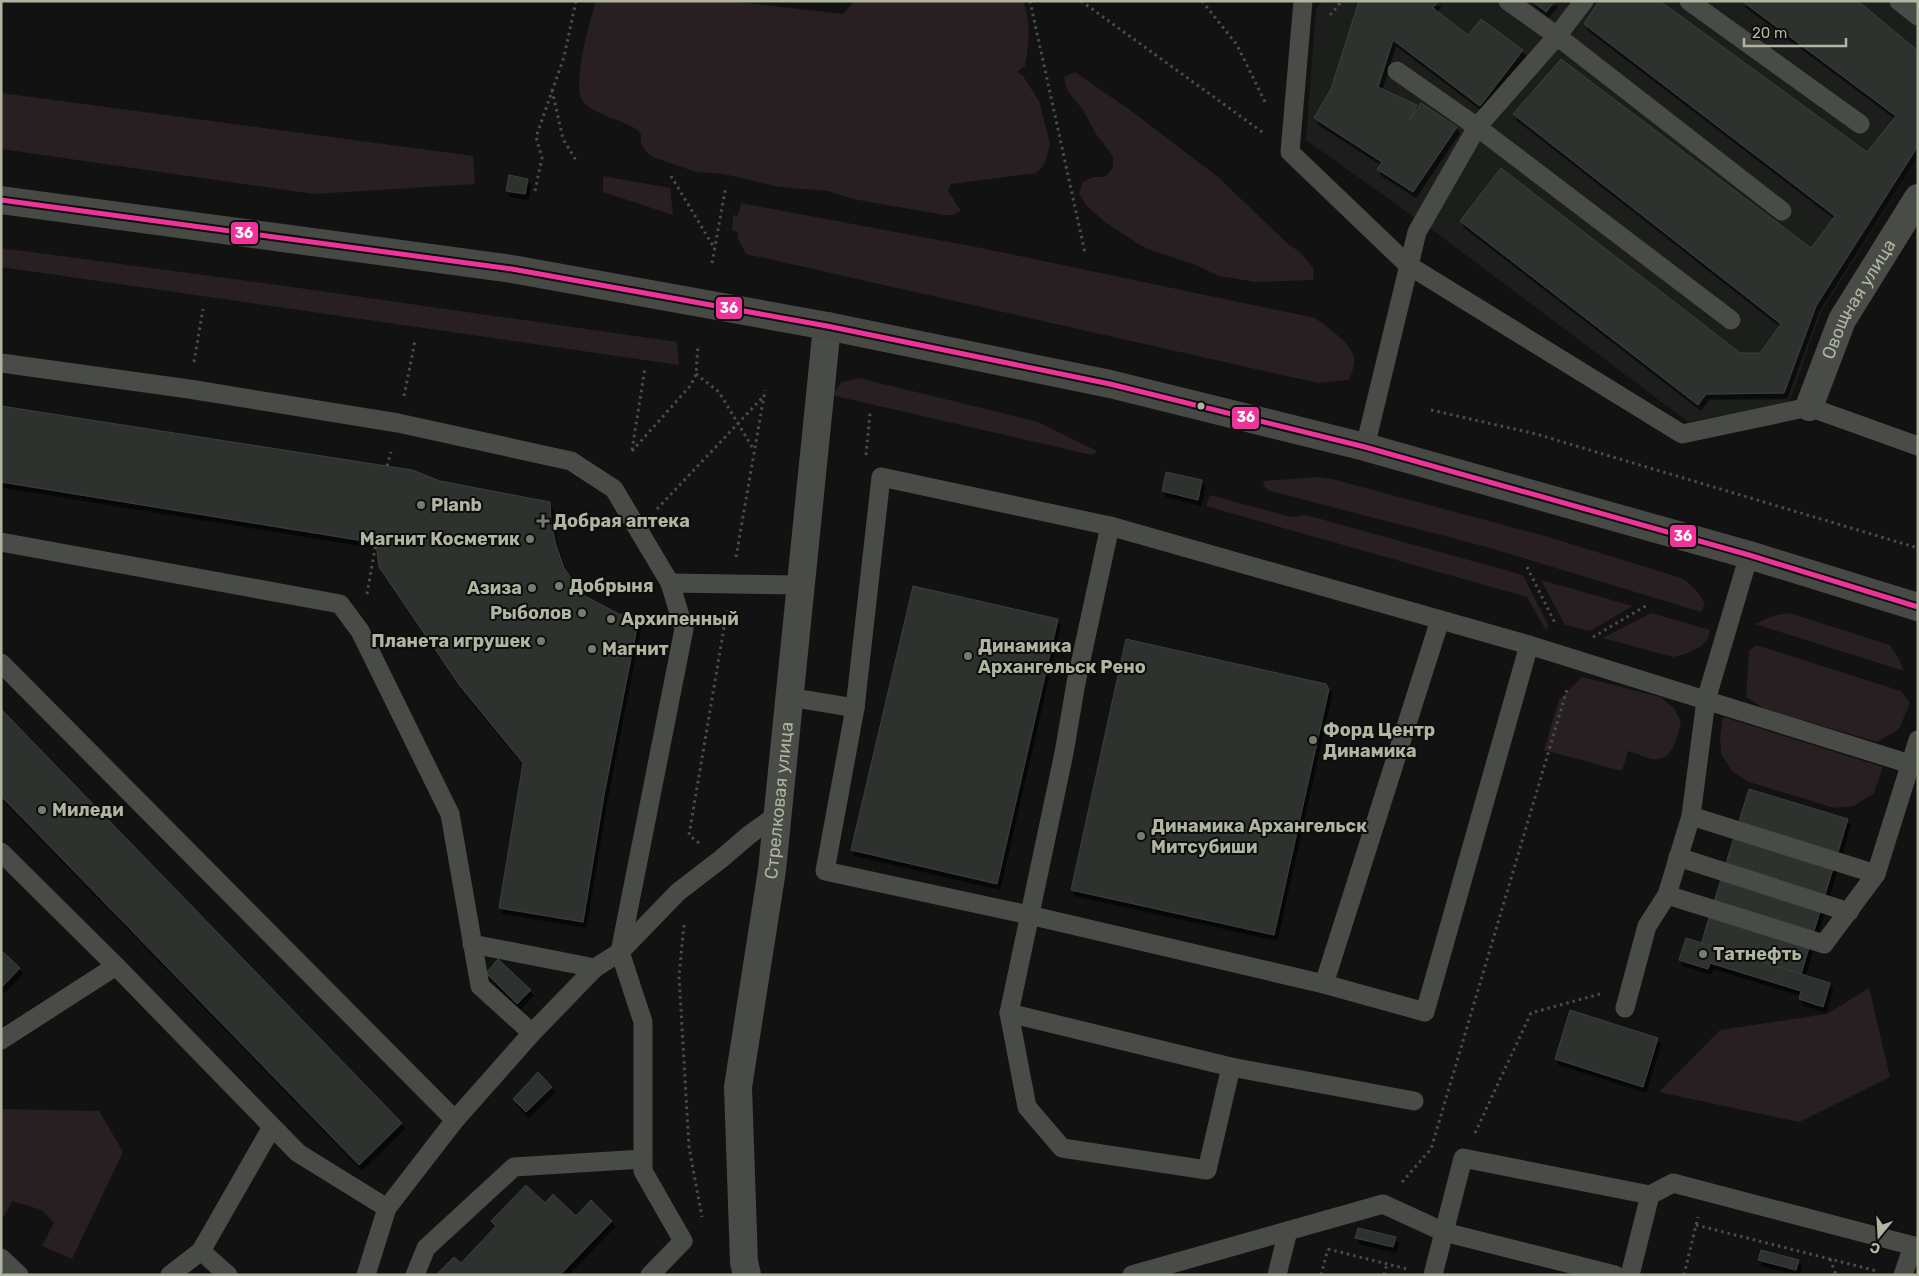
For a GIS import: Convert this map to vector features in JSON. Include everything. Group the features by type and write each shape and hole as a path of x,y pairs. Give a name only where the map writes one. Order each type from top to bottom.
{"main road":[{"path":"1,200 465,262 827,326 1110,384 1365,447 1748,555 1918,607"}],"street":[{"name":"Овощная улица","path":"1808,407 1842,320 1918,198"},
{"name":"Стрелковая улица","path":"747,1275 744,1262 738,1087 772,870 827,326"}],"lane":[{"path":"1303,1 1290,152 1408,264 1682,434 1808,407 1918,446"},
{"path":"1508,1 1557,36 1782,211"},
{"path":"1365,447 1417,232 1477,127 1557,36 1584,1"},
{"path":"1689,1 1860,124"},
{"path":"1899,1 1918,16"},
{"path":"1397,71 1477,127 1731,320"},
{"path":"1,363 189,389 398,423 570,461 614,489 670,582 684,629 620,952 644,1022 643,1171 683,1241 650,1275"},
{"path":"1529,645 1426,1012 1324,984 1029,915 825,871 855,708 882,477 1110,526 1529,645 1910,764"},
{"path":"1110,526 1009,1013 1027,1107 1062,1148 1207,1170 1231,1067"},
{"path":"1,542 340,604 360,631 450,814 480,986 532,1033"},
{"path":"1626,1008 1647,926 1667,895 1691,816 1706,700 1748,555"},
{"path":"670,582 801,585"},
{"path":"1324,984 1440,620"},
{"path":"1,663 455,1120"},
{"path":"789,697 855,708"},
{"path":"1667,895 1824,944 1876,874 1918,740"},
{"path":"366,1275 387,1208 455,1120 532,1033 595,968 620,952 678,892 778,814"},
{"path":"1691,816 1876,874"},
{"path":"1,852 116,966 298,1153 387,1208"},
{"path":"1678,857 1849,912"},
{"path":"472,944 595,968"},
{"path":"1,1040 116,966"},
{"path":"1009,1013 1231,1067 1414,1102"},
{"path":"170,1275 201,1250 272,1127"},
{"path":"1434,1275 1463,1158 1650,1195 1673,1183 1915,1246 1903,1275"},
{"path":"415,1275 426,1248 514,1167 643,1159"},
{"path":"1630,1275 1650,1195"},
{"path":"1132,1275 1287,1235 1383,1204 1444,1232 1615,1275"},
{"path":"1277,1275 1287,1235"},
{"path":"201,1250 228,1275"},
{"path":"1,1258 19,1275"}],"path":[{"path":"535,191 542,158 536,137 564,57 576,1"},
{"path":"1030,1 1085,253"},
{"path":"1081,1 1290,152"},
{"path":"1202,1 1237,45 1268,107"},
{"path":"552,89 563,138 577,162"},
{"path":"671,176 715,249"},
{"path":"712,263 726,186"},
{"path":"646,368 632,451 691,386 696,374 698,346"},
{"path":"696,374 719,392 754,451"},
{"path":"721,859 689,835 765,390"},
{"path":"638,529 763,397"},
{"path":"1431,410 1536,434 1918,548"},
{"path":"387,466 391,452"},
{"path":"360,631 376,543"},
{"path":"1527,566 1558,628"},
{"path":"1383,1204 1431,1150 1583,636 1592,638 1649,604"},
{"path":"1463,1158 1531,1013 1632,985"},
{"path":"1685,1274 1705,1191"},
{"path":"1696,1225 1882,1272"},
{"path":"1287,1235 1412,1271"},
{"path":"1830,1259 1836,1275"},
{"path":"1384,1275 1387,1264"}],"shaded area":[{"path":"596,1 729,1 843,14 854,1 1023,1 1028,25 1028,42 1025,66 1017,72 1023,76 1039,101 1050,144 1046,159 1043,166 1036,173 951,184 948,191 961,211 953,215 944,215 853,199 828,191 779,187 724,174 696,172 653,157 646,152 641,144 641,134 636,129 590,107 584,103 580,95 579,84 582,54"},
{"path":"1323,1 1918,1 1918,158 1821,312 1789,403 1688,422 1431,229 1306,140 1316,9"},
{"path":"1075,72 1130,110 1218,177 1288,244 1300,252 1314,269 1313,280 1256,282 1219,276 1196,265 1148,249 1105,222 1086,205 1079,194 1083,182 1093,177 1105,177 1113,168 1113,156 1096,134 1083,110 1067,90 1064,77"},
{"path":"1,93 473,156 475,184 314,194 1,149"},
{"path":"603,176 670,188 673,215 603,192"},
{"path":"741,203 981,248 1315,318 1338,335 1348,346 1354,357 1353,368 1349,380 1318,383 746,254 738,239 738,232 732,231 733,215 738,216"},
{"path":"1,248 278,285 677,342 679,365 1,267"},
{"path":"859,378 1038,422 1097,451 1092,455 831,395 842,382"},
{"path":"1317,477 1332,479 1545,536 1678,577 1690,584 1705,603 1701,612 1487,547 1274,492 1266,488 1263,481"},
{"path":"1210,495 1291,517 1306,515 1523,575 1548,625 1547,632 1527,597 1206,506"},
{"path":"1541,580 1633,606 1590,631 1565,625"},
{"path":"1651,613 1710,630 1708,639 1700,647 1673,657 1603,638"},
{"path":"1789,613 1890,645 1904,671 1755,624 1772,616"},
{"path":"1756,645 1901,691 1910,703 1899,729 1877,742 1765,709 1746,697 1749,651"},
{"path":"1582,677 1660,697 1674,708 1681,722 1676,741 1669,753 1658,759 1651,759 1628,751 1622,771 1544,750 1559,700"},
{"path":"1723,717 1883,767 1874,793 1854,806 1834,808 1749,782 1733,772 1721,754 1720,737"},
{"path":"1869,988 1890,1077 1799,1122 1659,1092 1720,1030 1827,1014"},
{"path":"1,1109 99,1111 123,1152 72,1259 42,1246 54,1223 42,1210 12,1201 4,1217 1,1214"}],"building":[{"path":"1359,1 1438,1 1433,8 1468,35 1481,19 1523,50 1480,106 1393,40 1378,87 1417,105 1409,121 1421,103 1457,127 1413,192 1377,169 1382,162 1314,118 1331,89"},
{"path":"1532,1 1555,1 1546,12"},
{"path":"1599,1 1660,1 1867,152 1896,116 1742,1 1858,1 1918,51 1918,146 1816,306 1784,393 1706,394 1698,405 1460,221 1501,168 1738,353 1760,353 1781,324 1513,114 1561,59 1811,248 1835,216 1584,24"},
{"path":"509,175 528,179 525,194 506,191"},
{"path":"1,406 412,470 440,481 550,502 551,523 564,568 583,595 619,614 639,617 604,795 583,922 499,908 523,763 460,686 379,567 376,543 1,482"},
{"path":"1166,472 1202,480 1198,500 1162,491"},
{"path":"913,586 1058,619 997,884 851,850"},
{"path":"1126,639 1326,684 1329,689 1274,935 1071,890"},
{"path":"1,709 402,1123 359,1165 1,796"},
{"path":"1749,789 1848,819 1801,974 1701,944"},
{"path":"1686,938 1830,983 1823,1007 1799,999 1801,991 1710,963 1708,969 1679,960"},
{"path":"1,950 20,968 1,988"},
{"path":"498,959 531,990 517,1004 486,973"},
{"path":"1570,1010 1658,1038 1643,1087 1555,1059"},
{"path":"538,1072 552,1087 526,1112 513,1099"},
{"path":"526,1185 545,1203 553,1194 576,1216 591,1200 612,1221 560,1275 436,1275 454,1257 461,1263 496,1226 491,1221"},
{"path":"1358,1228 1396,1237 1393,1247 1355,1238"},
{"path":"1761,1250 1799,1260 1796,1270 1758,1260"}],"transit line":[{"name":"36","path":"1,200 512,269 827,326 1110,384 1365,447 1749,555 1918,607"}],"place":[{"name":"Planb","path":"421,505"},
{"name":"Добрая аптека","path":"543,521"},
{"name":"Магнит Косметик","path":"530,539"},
{"name":"Добрыня","path":"559,586"},
{"name":"Азиза","path":"532,588"},
{"name":"Рыболов","path":"582,613"},
{"name":"Архипенный","path":"611,619"},
{"name":"Планета игрушек","path":"541,641"},
{"name":"Магнит","path":"592,649"},
{"name":"Динамика Архангельск Рено","path":"968,656"},
{"name":"Форд Центр Динамика","path":"1313,740"},
{"name":"Миледи","path":"42,810"},
{"name":"Динамика Архангельск Митсубиши","path":"1141,836"},
{"name":"Татнефть","path":"1703,954"}]}
